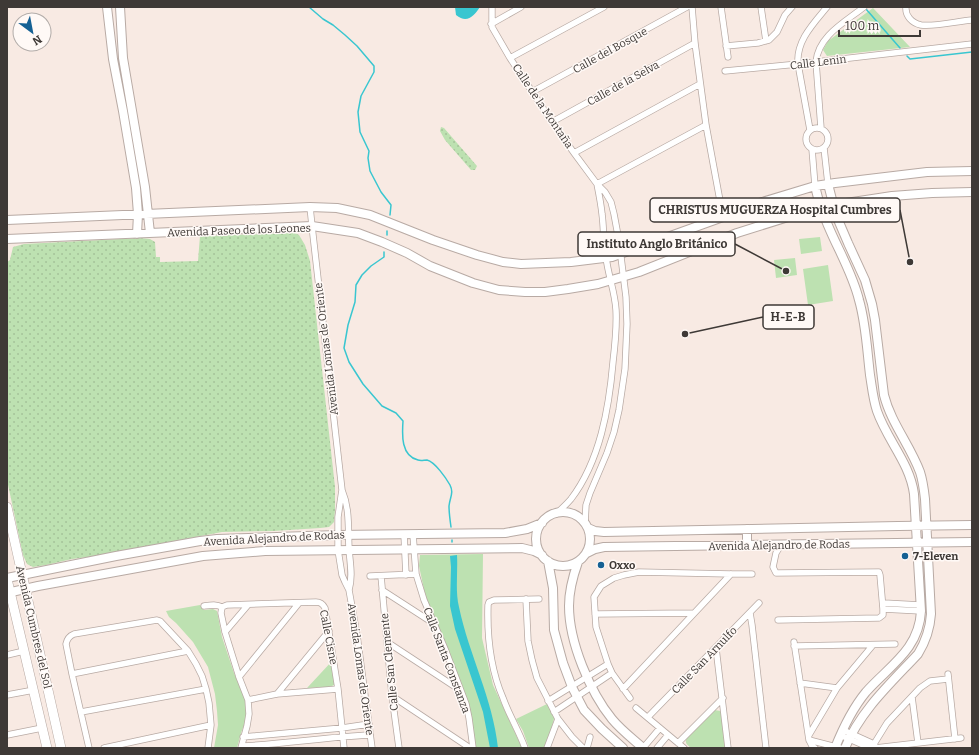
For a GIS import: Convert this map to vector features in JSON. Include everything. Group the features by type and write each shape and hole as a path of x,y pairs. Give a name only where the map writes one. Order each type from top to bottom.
{"main road":[{"name":"Avenida Cumbres del Sol","path":"7,507 61,748"},
{"name":"Avenida Cumbres del Sol","path":"7,578 9,592 47,748"}],"street":[{"path":"107,7 113,59 123,111 141,188 149,213 150,233"},
{"path":"120,7 123,58 141,188 137,234"},
{"path":"491,25 492,7"},
{"path":"491,25 521,7"},
{"path":"510,58 604,7"},
{"name":"Calle del Bosque","path":"532,92 687,7"},
{"path":"692,7 695,44 706,125 723,217"},
{"path":"721,7 728,57"},
{"path":"761,7 766,41"},
{"path":"726,46 766,41 773,37 785,15 792,7"},
{"path":"810,130 798,64 799,49 808,30 826,7"},
{"path":"845,748 860,719 869,707 922,648 929,632 932,614 924,489 920,472 890,415 884,395 871,297 833,204 828,184 824,148 828,137 821,128 816,55 824,40 832,32 864,7"},
{"path":"906,9 908,17 913,22 921,25 972,20"},
{"name":"Calle de la Montaña","path":"491,25 510,58 552,122 597,184 605,192 611,202 618,234 624,278 627,324 625,369 614,432 586,505 587,526"},
{"name":"Calle de la Selva","path":"552,122 695,44"},
{"name":"Calle Lenin","path":"725,72 972,44"},
{"path":"113,59 123,58"},
{"path":"574,153 700,84"},
{"path":"556,514 576,492 596,450 604,423 611,382 616,332 616,310 606,258 602,215 597,184 706,125"},
{"path":"821,128 810,130 806,136 806,140 809,147 812,149 818,150 824,148"},
{"path":"809,738 837,748 841,733 856,706 863,696 909,647 916,635 920,621 914,494 911,480 884,428 874,401 865,325 859,300 853,281 820,206 815,186 812,149"},
{"name":"Avenida Paseo de los Leones","path":"7,220 310,207 337,208 370,215 432,240 502,262 521,264 571,262 606,258 620,254 758,203 815,186 927,172 972,171"},
{"name":"Avenida Paseo de los Leones","path":"7,239 312,226 358,233 400,250 430,266 473,283 500,290 545,292 598,284 624,278 737,233 820,206 892,196 972,192"},
{"name":"Avenida Lomas de Oriente","path":"310,207 342,490 348,513 349,550 352,576 349,590"},
{"path":"596,450 606,453"},
{"name":"Avenida Lomas de Oriente","path":"342,490 338,508 338,550 342,575 349,590 358,635 372,748"},
{"path":"556,514 572,514 582,520 587,526 590,543 587,553 578,562 570,566 556,565 548,562 539,550 536,539 542,523 550,516 556,514"},
{"name":"Avenida Alejandro de Rodas","path":"7,578 116,556 217,539 337,535 505,533 527,529 542,523"},
{"name":"Avenida Alejandro de Rodas","path":"587,526 595,531 604,532 972,525"},
{"path":"747,529 747,545"},
{"path":"404,534 406,575"},
{"name":"Calle Santa Constanza","path":"413,534 416,574 424,600 466,704 469,718 471,748"},
{"path":"200,541 203,556"},
{"name":"Avenida Alejandro de Rodas","path":"587,553 604,547 972,542"},
{"path":"778,620 878,618 882,615 884,606 879,572 776,573 773,567 776,553 781,545"},
{"name":"Avenida Alejandro de Rodas","path":"9,592 120,570 203,556 265,551 522,548 542,555"},
{"path":"116,556 120,570"},
{"path":"548,562 553,588 554,630 563,663 576,697 584,710 594,721 623,748"},
{"path":"578,562 571,585 569,606 573,637 587,677 598,699 613,720 643,748 660,728"},
{"path":"630,698 612,674 596,628 594,597 601,586 619,576 639,572 752,574"},
{"path":"370,576 416,574"},
{"path":"623,689 731,574"},
{"name":"Calle San Clemente","path":"381,576 392,696 399,748"},
{"path":"382,590 434,623"},
{"path":"526,599 528,641 537,678 558,719 583,748"},
{"path":"525,748 497,682 488,630 488,604 494,600 540,599"},
{"path":"238,677 299,603"},
{"name":"Calle Cisne","path":"204,606 213,604 222,607 227,605 321,603 325,608 329,632 338,689 344,748"},
{"name":"Calle San Arnulfo","path":"648,717 760,603"},
{"path":"225,632 248,605"},
{"path":"884,606 920,608"},
{"path":"222,607 221,613 225,632 238,677 248,700 249,714 241,747 343,736 370,735"},
{"path":"750,612 766,748"},
{"path":"595,614 694,613"},
{"path":"89,748 72,674 66,644 67,640 74,634 157,620 168,628 188,651 199,670 206,688 209,703 211,725 208,748"},
{"path":"276,694 329,632"},
{"path":"387,642 461,691"},
{"path":"815,748 812,746 809,738 794,644 895,644"},
{"path":"809,738 837,688 873,645"},
{"path":"909,647 918,654"},
{"path":"716,648 728,748"},
{"path":"7,655 24,651"},
{"path":"72,674 188,651"},
{"path":"548,701 608,664"},
{"path":"554,712 612,674"},
{"path":"841,733 874,747 887,747 958,738 948,677 927,683 920,688 887,723 874,747"},
{"path":"800,683 837,688"},
{"path":"81,712 206,688"},
{"path":"248,700 276,694 338,689"},
{"path":"7,695 34,690"},
{"path":"392,696 471,748"},
{"path":"912,697 918,743"},
{"path":"678,743 723,698"},
{"path":"636,708 684,748"},
{"path":"547,748 558,719"},
{"path":"243,737 342,728 369,724"},
{"path":"104,748 211,725"},
{"path":"7,735 42,728"},
{"path":"657,748 668,735"},
{"path":"587,748 590,736"},
{"path":"267,745 273,748"}],"green space":[{"path":"873,8 910,47 827,56 823,50 828,41"},
{"path":"441,127 444,128 477,166 475,170 471,170 445,140 440,131"},
{"path":"295,233 299,235 305,245 310,261 335,487 334,522 329,527 320,528 222,532 46,565 33,567 27,564 23,555 7,480 7,262 10,260 13,247 24,244 140,238 150,239 155,242 156,257 160,257 160,262 198,261 200,236"},
{"path":"820,237 822,251 801,254 799,239"},
{"path":"795,258 797,275 776,278 774,260"},
{"path":"828,265 833,301 808,305 803,269"},
{"path":"483,554 482,638 493,685 522,748 475,748 469,709 426,599 419,566 420,555"},
{"path":"200,605 204,610 213,609 217,611 222,637 247,707 246,720 237,748 214,748 218,725 217,711 215,694 208,667 193,642 169,617 166,611"},
{"path":"333,660 334,685 330,687 307,688"},
{"path":"547,704 554,715 554,719 546,748 529,748 523,731 516,719"},
{"path":"714,710 721,711 722,713 727,748 691,748 686,743 687,738"}],"water":[{"path":"455,7 480,7 473,16 464,19 456,15"},
{"path":"457,555 457,588 459,607 463,625 491,712 498,748 490,748 483,712 455,629 450,606 450,556"}],"waterway":[{"path":"309,7 345,35 357,46 374,66 374,72 361,96 358,112 360,132 369,151 368,158 370,171 381,192 391,205 390,215"},
{"path":"866,9 900,48"},
{"path":"907,56 910,59 972,52"},
{"path":"384,252 384,257 371,266 362,275 356,285 355,302 348,325 344,348 349,362 363,384 382,406 396,413 403,421 403,438 408,454 412,458 418,460 430,461 437,467 450,485 452,490 449,506 451,527"}],"place":[{"name":"CHRISTUS MUGUERZA Hospital Cumbres","path":"910,262"},
{"name":"Instituto Anglo Británico","path":"786,271"},
{"name":"H-E-B","path":"685,334"},
{"name":"7-Eleven","path":"905,556"},
{"name":"Oxxo","path":"601,565"}]}
